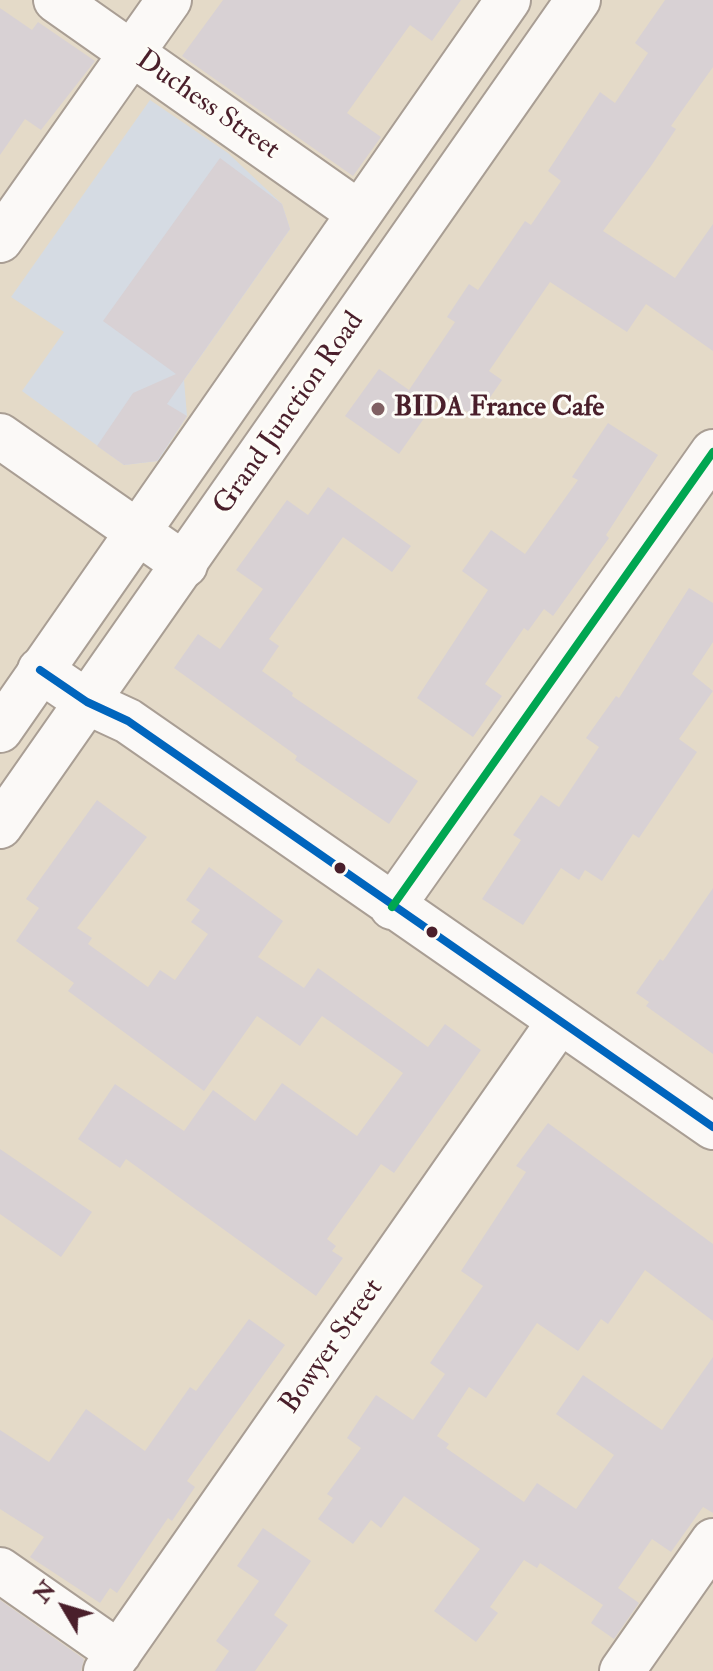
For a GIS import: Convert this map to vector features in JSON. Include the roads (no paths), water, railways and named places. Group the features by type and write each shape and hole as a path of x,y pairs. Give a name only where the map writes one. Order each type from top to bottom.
{"main road":[{"name":"Duchess Street","path":"56,0 359,213"},
{"path":"0,240 169,0"},
{"name":"Grand Junction Road","path":"0,730 508,0"},
{"name":"Grand Junction Road","path":"0,826 578,0"},
{"path":"0,436 185,565"},
{"path":"392,907 713,452"},
{"path":"40,670 87,702 128,721 392,907 712,1124"},
{"name":"Bowyer Street","path":"112,1662 559,1022"},
{"path":"622,1671 713,1541"},
{"path":"0,1570 112,1662"}],"place":[{"name":"BIDA France Cafe","path":"378,409"}]}
